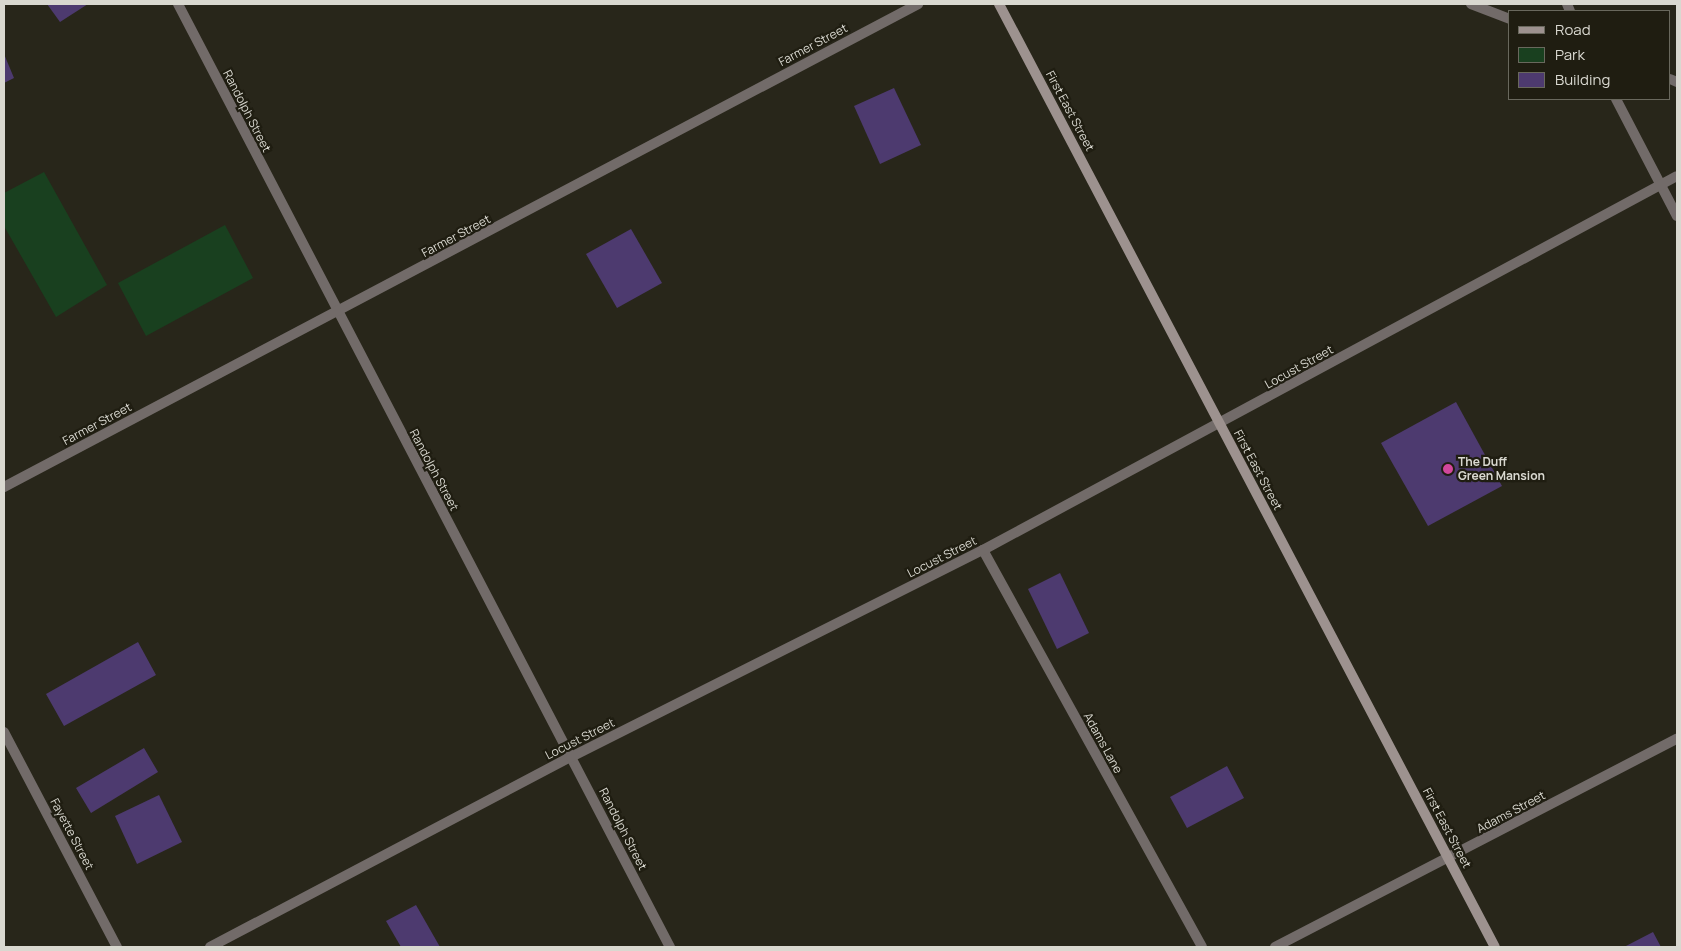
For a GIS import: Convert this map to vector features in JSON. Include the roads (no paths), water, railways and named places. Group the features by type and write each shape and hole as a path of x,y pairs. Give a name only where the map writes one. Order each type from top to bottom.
{"street":[{"name":"Randolph Street","path":"178,4 337,313 670,947"},
{"name":"Farmer Street","path":"4,487 337,313 918,4"},
{"name":"First East Street","path":"999,4 1495,947"},
{"path":"1471,4 1508,18"},
{"path":"1617,100 1677,216"},
{"name":"Locust Street","path":"210,947 571,757 983,550 1220,425 1677,176"},
{"name":"Adams Lane","path":"983,550 1202,947"},
{"name":"Fayette Street","path":"4,732 117,947"},
{"name":"Adams Street","path":"1275,947 1677,739"}],"place":[{"name":"The Duff Green Mansion","path":"1448,469"}]}
